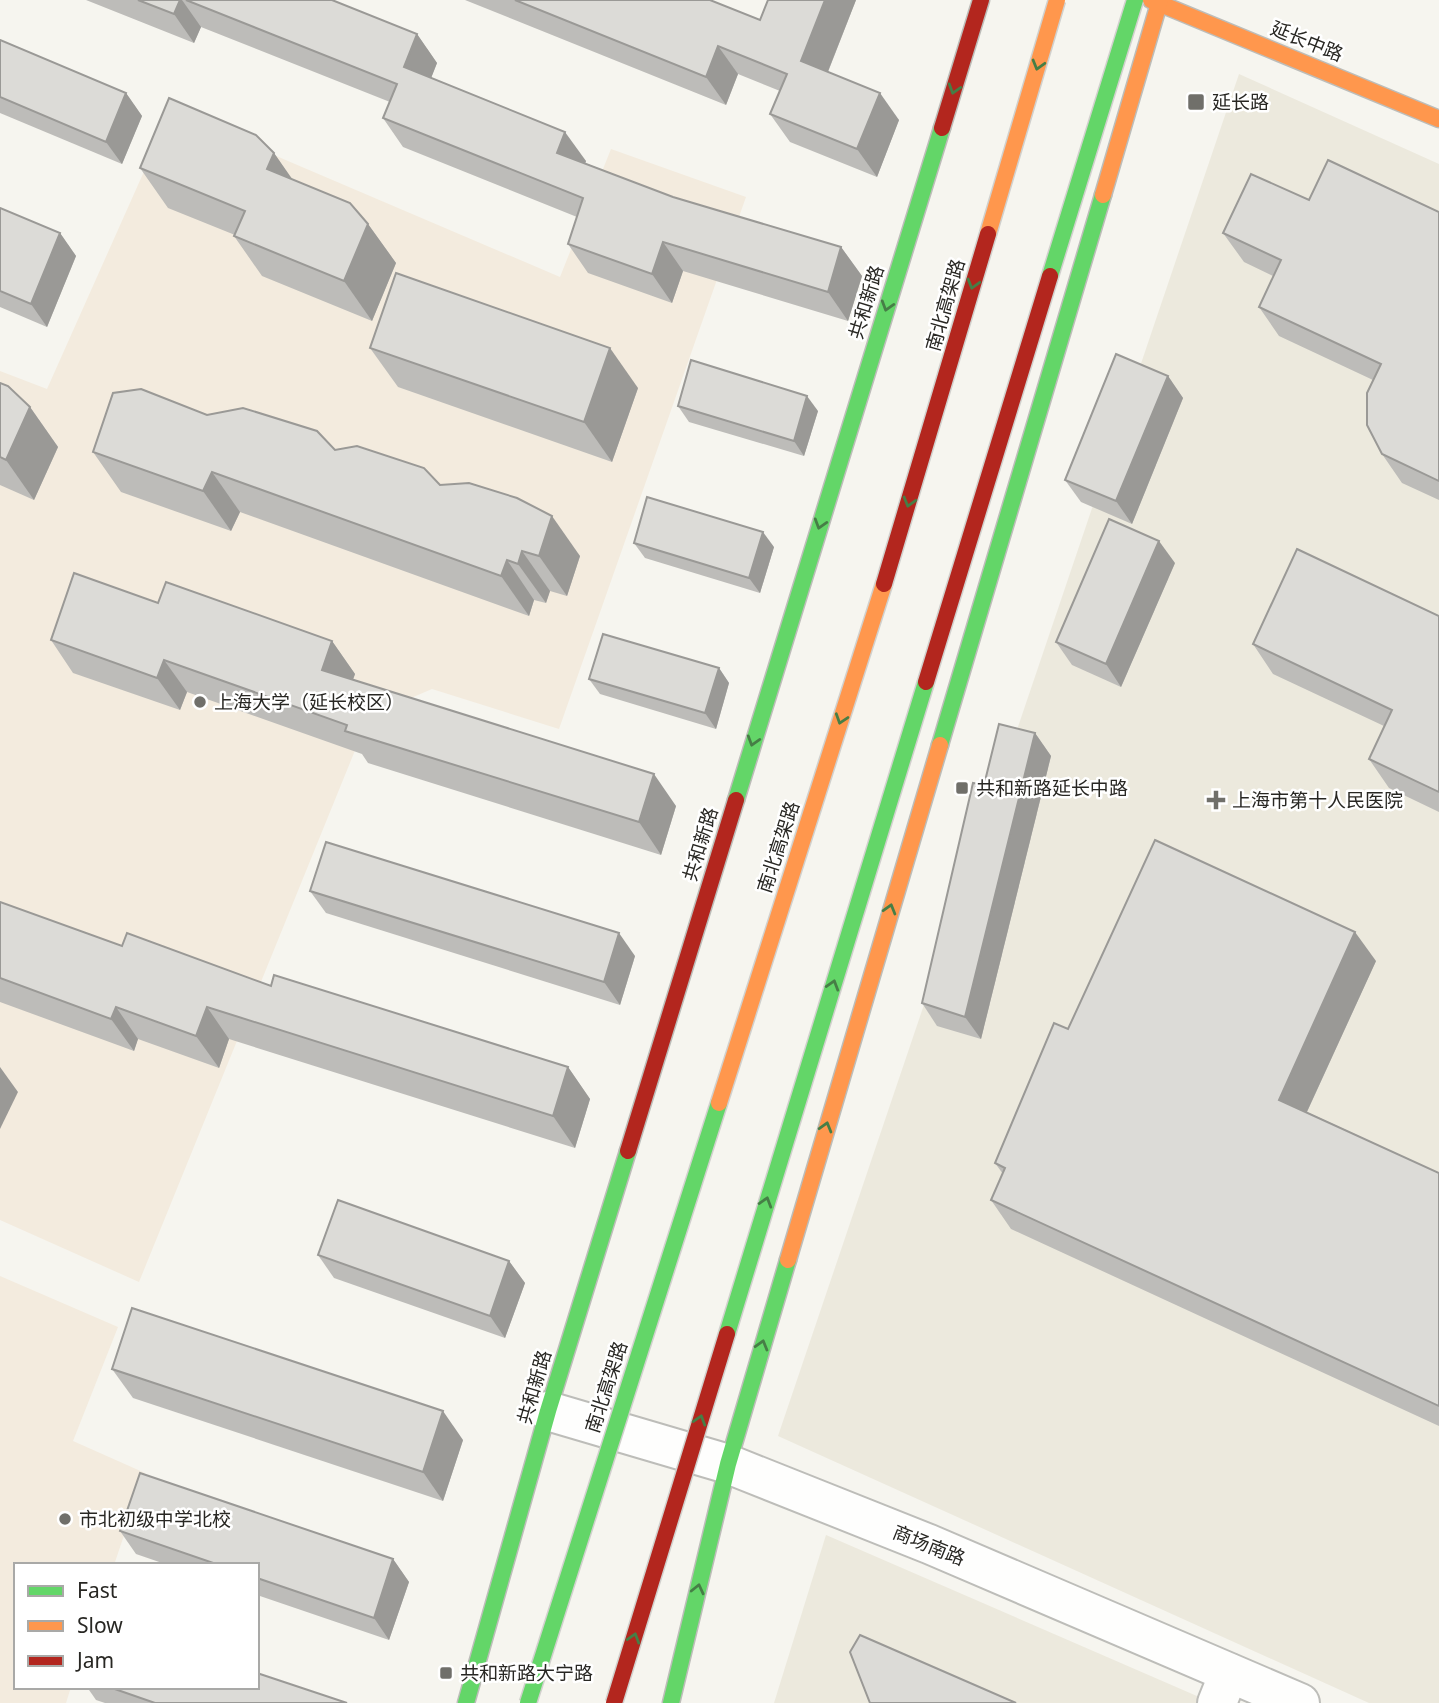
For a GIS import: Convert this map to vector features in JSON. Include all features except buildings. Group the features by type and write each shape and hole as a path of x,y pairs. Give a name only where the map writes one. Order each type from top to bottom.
{"main road":[{"name":"共和新路","path":"466,1703 548,1411 981,0"},
{"name":"南北高架路","path":"528,1703 899,536 1057,0"},
{"path":"614,1703 1135,0"},
{"path":"671,1703 728,1464 1157,2"},
{"name":"延长中路","path":"1157,2 1439,119"}],"street":[{"name":"商场南路","path":"548,1411 728,1464 941,1549 1223,1688 1300,1703"}],"shaded area":[{"name":"上海市第十人民医院","path":"1239,74 1439,164 1439,1703 1369,1703 778,1436"},
{"name":"上海大学（延长校区）","path":"171,111 560,277 611,149 746,197 559,729 432,689 369,716 139,1282 0,1220 0,371 47,389"},
{"name":"市北初级中学北校","path":"0,1276 118,1327 73,1441 145,1473 115,1563 14,1563 14,1689 70,1689 66,1703 0,1703"},
{"path":"826,1535 1213,1703 774,1703"}],"traffic: fast":[{"path":"1050,276 1135,0"},
{"path":"736,800 942,128"},
{"path":"940,745 1103,195"},
{"path":"727,1334 926,682"},
{"path":"528,1703 719,1103"},
{"path":"466,1703 548,1411 628,1151"},
{"path":"671,1703 728,1464 788,1260"}],"traffic: slow":[{"path":"988,234 1057,0"},
{"path":"1151,0 1439,119"},
{"path":"1103,195 1160,0"},
{"path":"719,1103 884,584"},
{"path":"788,1260 940,745"}],"traffic: jam":[{"path":"942,128 981,0"},
{"path":"884,584 988,234"},
{"path":"926,682 1050,276"},
{"path":"628,1151 736,800"},
{"path":"614,1703 727,1334"}],"place":[{"name":"延长路","path":"1196,102"},
{"name":"上海大学（延长校区）","path":"200,702"},
{"name":"共和新路延长中路","path":"962,788"},
{"name":"上海市第十人民医院","path":"1216,800"},
{"name":"市北初级中学北校","path":"65,1519"},
{"name":"共和新路大宁路","path":"446,1673"}]}
